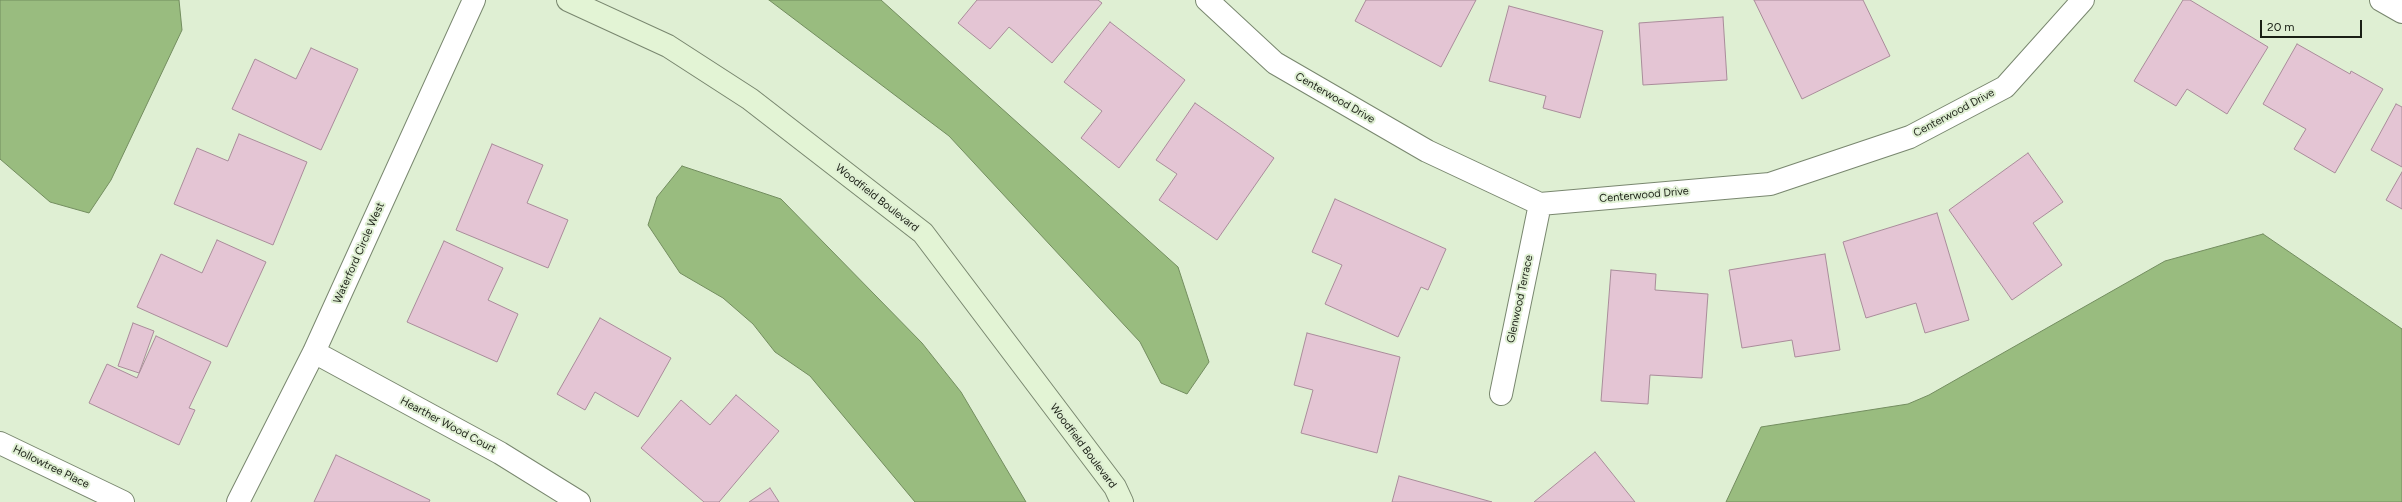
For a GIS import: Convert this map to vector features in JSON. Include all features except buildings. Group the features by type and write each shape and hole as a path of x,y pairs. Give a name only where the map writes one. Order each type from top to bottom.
{"street":[{"name":"Waterford Circle West","path":"238,502 314,352 474,0"},
{"name":"Woodfield Boulevard","path":"568,0 668,46 750,99 923,234 1116,487 1122,502"},
{"name":"Centerwood Drive","path":"1207,0 1275,63 1427,151 1540,204 1770,184 1910,137 2005,87 2083,0"},
{"path":"2381,0 2402,12"},
{"name":"Glenwood Terrace","path":"1501,394 1540,204"},
{"name":"Hearther Wood Court","path":"314,352 500,453 579,502"},
{"name":"Hollowtree Place","path":"0,443 123,502"}],"shaded area":[{"path":"0,0 179,0 182,30 111,180 89,213 50,202 0,159"},
{"path":"769,0 881,0 1178,267 1209,362 1187,394 1161,383 1140,342 949,136"},
{"path":"682,166 781,199 922,343 961,392 1026,502 915,502 810,376 775,352 753,324 723,298 680,273 648,225 657,197"},
{"path":"2263,234 2402,329 2402,502 1726,502 1761,427 1908,404 1929,395 2165,261"}]}
